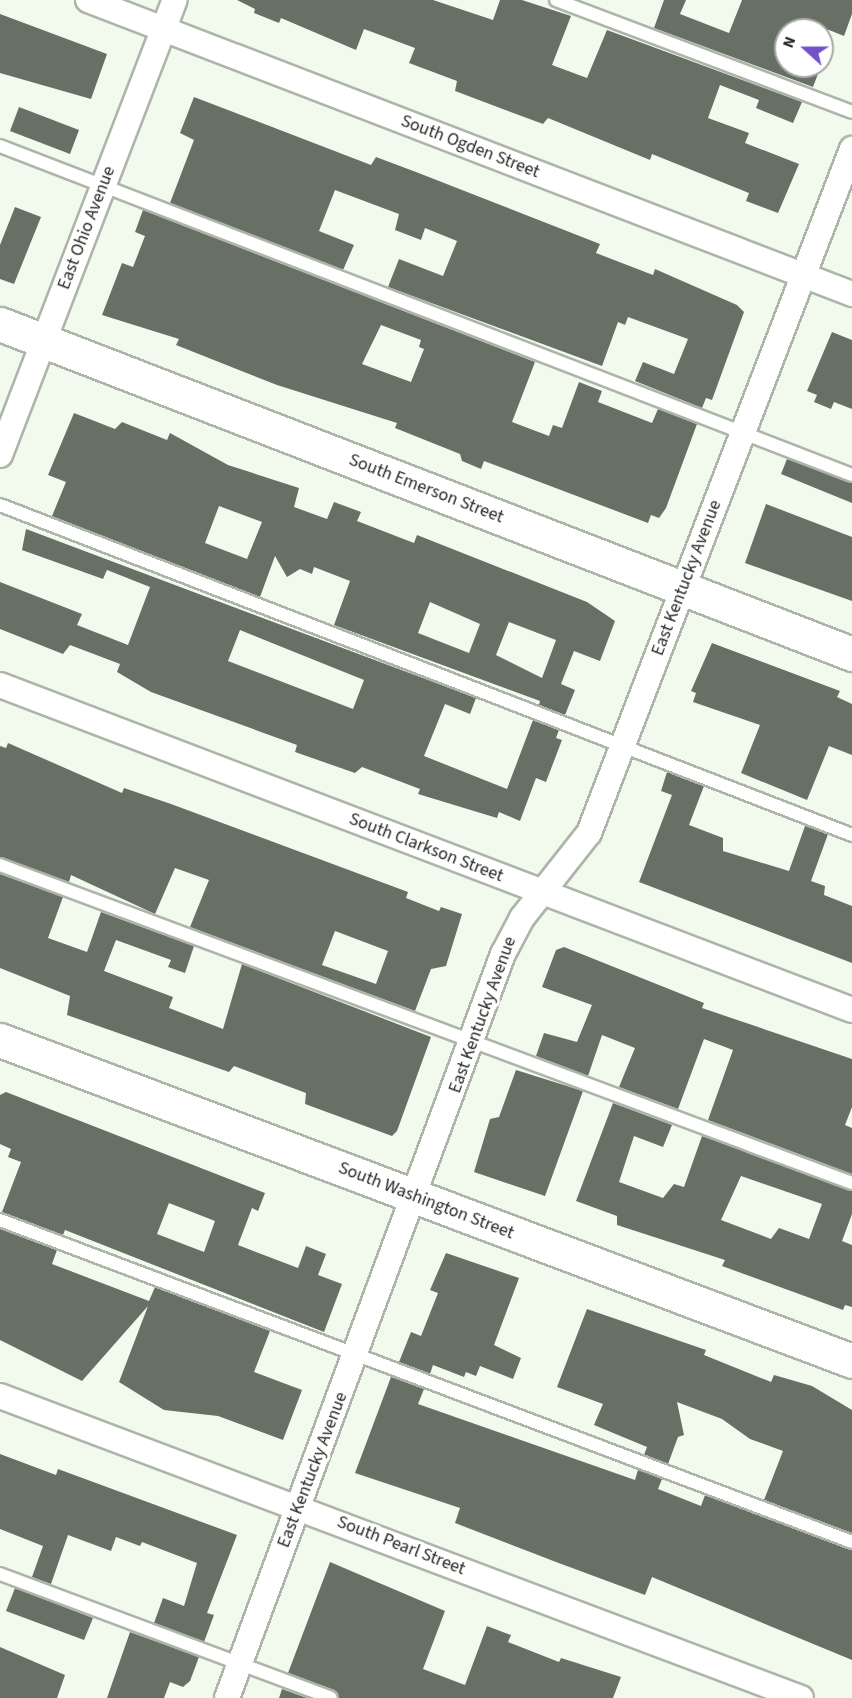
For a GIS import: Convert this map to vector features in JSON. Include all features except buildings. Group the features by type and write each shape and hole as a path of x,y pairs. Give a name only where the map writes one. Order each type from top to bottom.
{"street":[{"name":"South Ogden Street","path":"88,0 852,294"},
{"name":"East Ohio Avenue","path":"0,455 175,0"},
{"name":"East Kentucky Avenue","path":"227,1698 416,1197 510,937 542,892 584,844 624,746 681,589 852,149"},
{"name":"South Emerson Street","path":"0,324 852,654"},
{"name":"South Clarkson Street","path":"0,685 852,1010"},
{"name":"South Washington Street","path":"0,1040 852,1361"},
{"name":"South Pearl Street","path":"0,1396 801,1698"}],"lane":[{"path":"556,0 852,112"},
{"path":"0,146 852,475"},
{"path":"0,505 852,835"},
{"path":"0,865 852,1183"},
{"path":"0,1220 852,1542"},
{"path":"0,1574 331,1698"}]}
